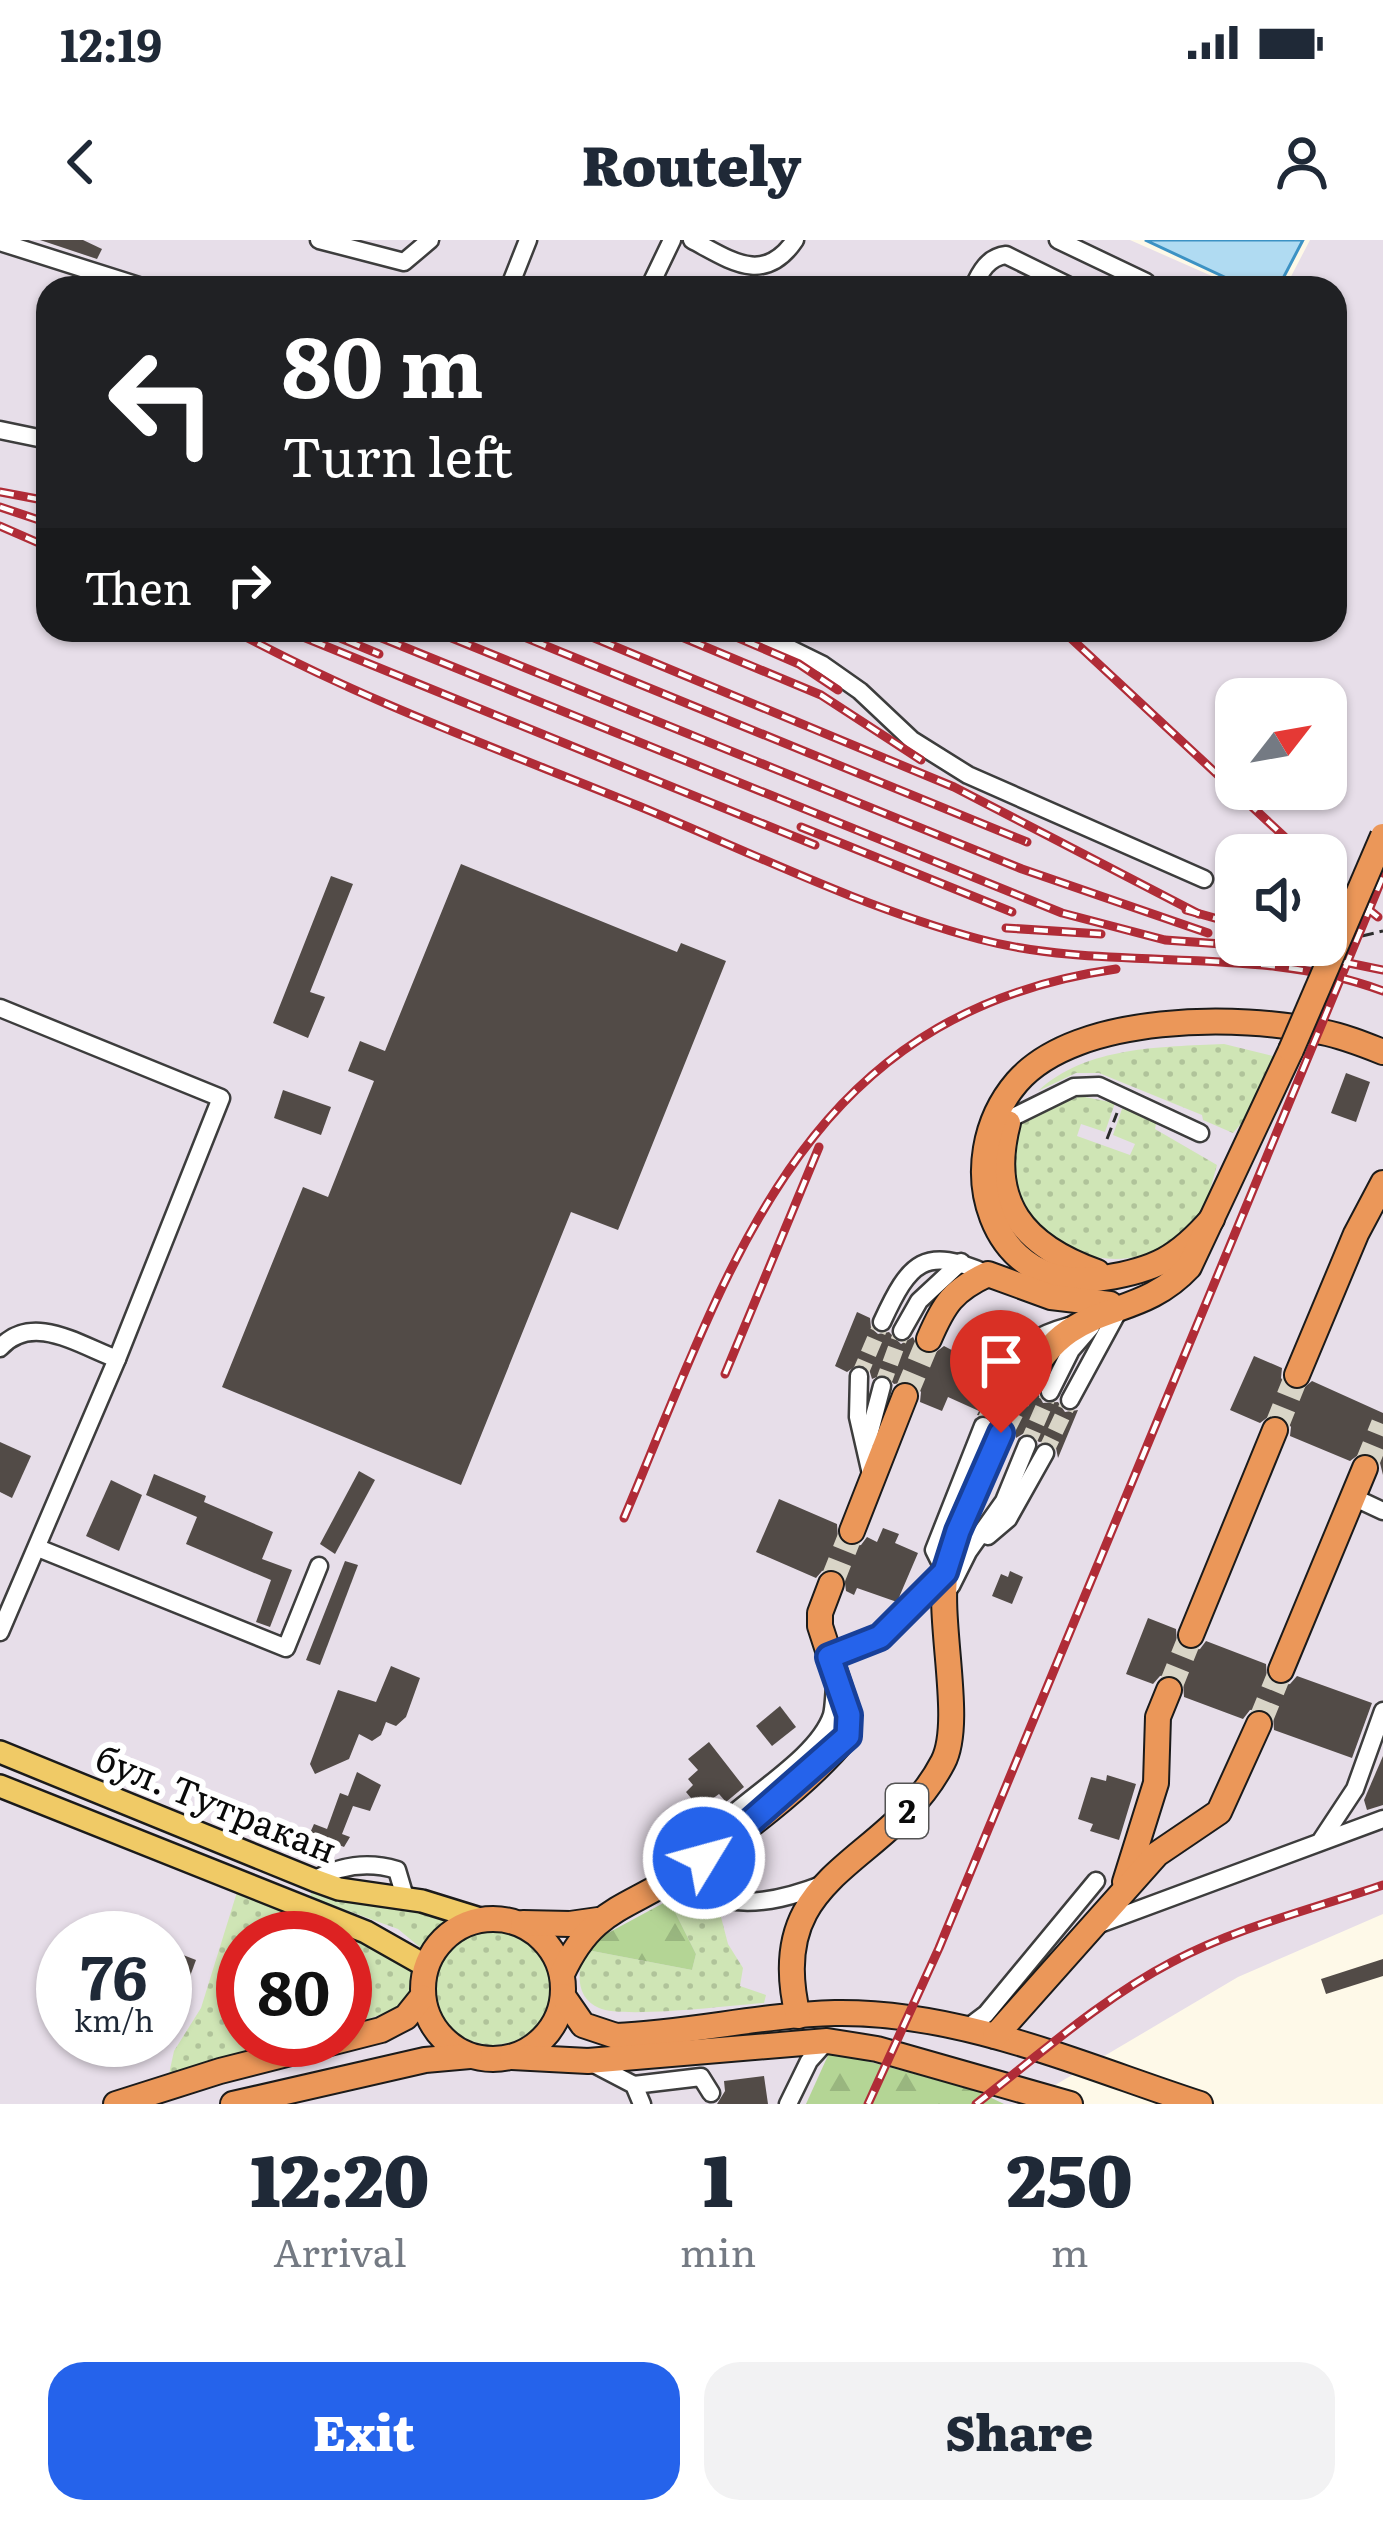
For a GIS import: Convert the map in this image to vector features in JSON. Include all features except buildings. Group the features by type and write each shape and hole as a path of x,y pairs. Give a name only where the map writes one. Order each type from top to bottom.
{"highway":[{"path":"1027,1382 1052,1343 1074,1324 1164,1288 1189,1267 1292,1050 1383,836"},
{"path":"1212,1219 1176,1256 1142,1271 1089,1281 1061,1279 1025,1260 996,1225 981,1174 993,1122 1017,1082 1047,1059 1136,1027 1213,1021 1320,1031 1383,1052"},
{"path":"1345,1038 1383,1068"},
{"path":"1090,1041 1042,1073 1009,1119 1001,1149 1004,1186 1013,1211 1041,1246 1060,1259 1111,1277"},
{"path":"1297,1375 1356,1234 1383,1183"},
{"path":"928,1339 941,1310 962,1286 988,1274 1071,1302 1123,1307"},
{"path":"852,1531 872,1481 894,1391"},
{"name":"2","path":"798,2016 790,1983 791,1945 813,1898 923,1796 946,1757 951,1727 945,1572 992,1430"},
{"path":"1191,1635 1275,1430"},
{"path":"1281,1670 1365,1468"},
{"path":"512,2057 531,2048 558,2017 562,1985 580,1937 598,1920 734,1836 848,1736 849,1715 832,1669 820,1613 831,1584"},
{"path":"1118,1901 1156,1783 1158,1717 1169,1690"},
{"path":"995,2036 1168,1843 1219,1812 1259,1724"},
{"path":"470,2056 437,2033 422,1997 426,1966 447,1935 480,1919 570,1924 598,1920"},
{"path":"515,1922 545,1941 583,2025 616,2036 798,2016 877,2015 995,2036 1200,2104"},
{"path":"131,2101 220,2071 366,2036 395,2025 422,1997"},
{"path":"232,2104 424,2060 470,2056 588,2060 827,2041 877,2048 1057,2102"}],"main road":[{"name":"бул. Тутракан","path":"0,1752 339,1889 405,1897 480,1919"},
{"name":"бул. Тутракан","path":"0,1786 366,1932 426,1966"}],"street":[{"path":"319,240 404,262 430,240"},
{"path":"514,276 529,240"},
{"path":"655,276 672,240"},
{"path":"692,240 746,267 765,266 786,253 795,240"},
{"path":"1058,240 1133,276"},
{"path":"0,242 108,276"},
{"path":"979,276 996,256 1006,255 1049,276"},
{"path":"0,430 36,438"},
{"path":"776,642 823,665 860,691 911,740 968,776 1204,879"},
{"path":"0,1007 221,1098 38,1547 6,1602 0,1632"},
{"path":"1009,1119 1074,1087 1099,1086 1200,1133"},
{"path":"882,1322 895,1294 922,1265 948,1258 988,1274"},
{"path":"902,1330 919,1300 961,1262"},
{"path":"1027,1382 1123,1307"},
{"path":"1070,1400 1123,1307"},
{"path":"0,1348 14,1334 34,1328 117,1359"},
{"path":"859,1376 858,1417 872,1481"},
{"path":"866,1445 894,1391"},
{"path":"945,1604 968,1552 1036,1449"},
{"path":"1352,1497 1383,1510"},
{"path":"38,1547 286,1648 319,1566"},
{"path":"832,1669 880,1637 945,1572"},
{"path":"1322,1840 1354,1789 1383,1711"},
{"path":"1096,1925 1383,1820"},
{"path":"671,1879 742,1904 790,1898 826,1883"},
{"path":"966,2029 986,2014 1096,1882"},
{"path":"788,2104 809,2061 827,2041"},
{"path":"588,2060 634,2085 701,2077 711,2093"},
{"path":"634,2085 643,2104"}],"path":[{"path":"1204,879 1215,869"},
{"path":"1107,1139 1124,1095"}],"shaded area":[{"path":"0,240 1130,240 1212,276 36,276 36,642 1347,642 1347,276 1291,276 1310,240 1383,240 1383,1914 1238,1977 1023,2104 0,2104"}],"green space":[{"path":"1224,1044 1277,1057 1258,1104 1233,1133 1203,1120 1202,1115 1099,1073 1076,1073 1038,1091 1057,1076 1102,1057 1150,1048"},
{"path":"1080,1096 1115,1103 1105,1132 1081,1124 1077,1136 1130,1155 1135,1144 1113,1135 1123,1106 1157,1119 1155,1129 1217,1165 1201,1211 1171,1242 1142,1256 1111,1259 1080,1253 1053,1238 1031,1216 1018,1187 1017,1131 1033,1116"},
{"path":"312,1889 382,1898 452,1919 452,1923 422,1949 398,1929 372,1920 372,1911 348,1911 310,1897"},
{"path":"237,1892 290,1911 231,1911"},
{"path":"669,1900 721,1917 728,1944 743,1968 740,1986 766,1995 764,2003 631,2012 599,2008 585,1997 580,1974 587,1950 692,1970 696,1954"},
{"path":"669,1900 696,1954 692,1970 587,1950 595,1940"},
{"path":"493,1927 516,1931 535,1944 548,1963 552,1986 548,2009 535,2028 516,2041 493,2045 470,2041 451,2028 438,2009 434,1986 438,1963 451,1944 470,1931"},
{"path":"372,1944 412,1974 408,1997 391,2011 372,2018"},
{"path":"216,1960 216,2061 169,2074 171,2067 192,2067 192,2022"},
{"path":"830,2051 977,2091 1004,2104 806,2104"}],"water":[{"path":"1145,240 1303,240 1284,276 1222,276"}],"tunnel":[{"path":"859,1376 882,1322"},
{"path":"882,1386 902,1331"},
{"path":"905,1396 929,1339"},
{"path":"983,1426 1005,1373"},
{"path":"1275,1430 1297,1375"},
{"path":"1001,1433 1027,1382"},
{"path":"1027,1445 1050,1392"},
{"path":"1045,1453 1070,1400"},
{"path":"1365,1468 1383,1424"},
{"path":"831,1584 852,1531"},
{"path":"1169,1690 1191,1635"},
{"path":"1259,1724 1281,1670"}],"railway":[{"path":"0,492 36,499"},
{"path":"0,507 36,519"},
{"path":"0,526 36,542"},
{"path":"256,642 434,724 850,896 936,926 1029,949 1285,968 1335,976 1383,991"},
{"path":"316,642 815,845"},
{"path":"350,642 379,654"},
{"path":"392,642 1062,913 1165,940 1215,944"},
{"path":"462,642 1022,869 1208,933"},
{"path":"536,642 1027,842"},
{"path":"604,642 954,787 1199,914"},
{"path":"694,642 821,695 921,760"},
{"path":"748,642 799,664 838,690"},
{"path":"1075,642 1281,834"},
{"path":"801,827 1012,912"},
{"path":"868,2104 939,1948 1383,876"},
{"path":"1347,892 1378,917"},
{"path":"1186,910 1215,918"},
{"path":"1006,928 1101,934"},
{"path":"1347,963 1383,970"},
{"path":"624,1518 744,1245 792,1166 850,1096 921,1038 1009,995 1116,969"},
{"path":"725,1374 819,1147"},
{"path":"976,2104 1095,2010 1172,1962 1249,1929 1383,1885"}],"route":[{"path":"704,1858 848,1736 849,1715 829,1657 880,1637 945,1572 1001,1433"}]}
